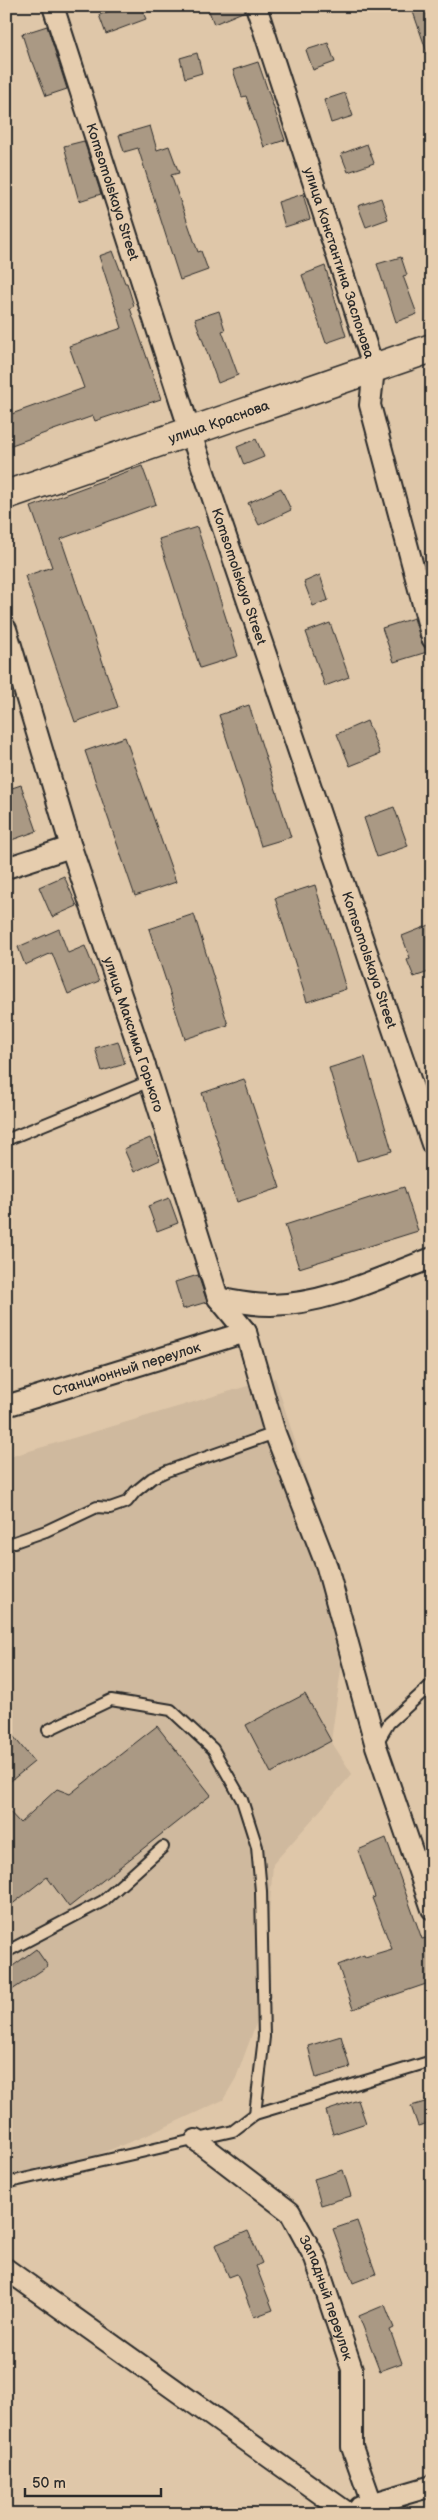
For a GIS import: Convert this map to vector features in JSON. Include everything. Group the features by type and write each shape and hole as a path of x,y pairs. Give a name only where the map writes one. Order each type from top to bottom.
{"main road":[{"name":"улица Краснова","path":"6,495 432,348"}],"street":[{"name":"Komsomolskaya Street","path":"53,6 190,431 432,1144"},
{"name":"улица Константина Заслонова","path":"256,6 374,369 370,405 432,638"},
{"name":"улица Максима Горького","path":"6,629 71,847 150,1081 218,1298 246,1332 275,1433 327,1567 376,1746 432,1909"},
{"path":"6,868 71,847"},
{"path":"218,1298 242,1303 271,1305 308,1301 351,1289 432,1258"},
{"name":"Станционный переулок","path":"6,1406 246,1332"},
{"name":"Западный переулок","path":"196,2140 290,2212 316,2258 352,2369 352,2447 372,2504"},
{"path":"6,2269 348,2513 432,2486"}],"lane":[{"path":"6,1140 150,1081"},
{"path":"6,1544 46,1531 97,1507 110,1508 127,1502 135,1492 152,1478 167,1471 275,1433"},
{"path":"376,1746 389,1723 432,1684"},
{"path":"48,1730 111,1700 171,1710 213,1749 242,1800 257,1847 261,1891 264,2037 256,2114"},
{"path":"6,1952 102,1901 163,1847"},
{"path":"6,2183 233,2131 256,2114 432,2061"}],"shaded area":[{"path":"275,1378 349,1612 331,1741 352,1774 273,1864 262,2007 236,2078 223,2100 150,2134 6,2191 6,1458"}],"building":[{"path":"123,6 140,6 146,19 106,34 99,15"},
{"path":"207,6 244,6 245,11 214,24"},
{"path":"411,6 432,6 432,58 429,58"},
{"path":"47,26 67,89 46,96 33,62 31,62 22,34"},
{"path":"328,43 335,62 313,70 306,50"},
{"path":"197,53 202,73 185,78 180,58"},
{"path":"258,62 285,140 264,147 246,96 242,97 233,70"},
{"path":"345,93 353,116 331,123 324,100"},
{"path":"150,126 157,150 169,146 179,173 171,175 198,252 201,251 208,270 180,280 138,148 124,152 119,135"},
{"path":"84,141 101,194 79,201 64,146"},
{"path":"367,144 374,163 348,172 341,154"},
{"path":"303,194 310,219 285,227 278,202"},
{"path":"381,198 388,219 366,227 358,206"},
{"path":"113,251 125,283 127,283 134,306 130,308 161,399 95,421 93,416 6,447 6,416 84,388 69,346 122,328 99,256"},
{"path":"401,257 407,275 403,276 417,314 396,322 377,264"},
{"path":"325,266 346,336 326,343 302,275"},
{"path":"219,311 225,330 222,331 238,375 218,383 195,319"},
{"path":"256,439 264,457 244,465 237,447"},
{"path":"142,466 156,504 61,539 118,707 75,722 25,576 52,567 31,507"},
{"path":"281,488 291,510 259,525 248,503"},
{"path":"197,527 238,656 200,668 159,539"},
{"path":"320,575 328,600 313,606 304,582"},
{"path":"414,618 421,641 427,652 394,662 382,628"},
{"path":"330,623 349,677 325,686 306,632"},
{"path":"249,705 291,837 261,846 219,715"},
{"path":"367,721 380,754 350,766 337,734"},
{"path":"125,737 176,882 135,896 85,751"},
{"path":"21,785 37,831 6,842 6,790"},
{"path":"394,807 408,846 377,857 364,818"},
{"path":"64,876 77,906 52,917 39,887"},
{"path":"315,885 346,989 307,1002 275,898"},
{"path":"194,914 228,1025 185,1039 149,929"},
{"path":"432,924 432,971 414,977 407,960 410,958 402,936"},
{"path":"59,929 68,953 85,946 99,981 68,994 52,953 25,965 18,947"},
{"path":"118,1041 125,1064 102,1071 95,1048"},
{"path":"365,1057 392,1151 357,1161 329,1068"},
{"path":"244,1079 280,1188 237,1202 202,1093"},
{"path":"150,1138 160,1160 134,1172 124,1149"},
{"path":"404,1187 418,1231 299,1268 285,1225"},
{"path":"169,1198 178,1223 157,1231 148,1206"},
{"path":"198,1275 207,1302 183,1309 175,1282"},
{"path":"305,1694 331,1741 271,1773 246,1725"},
{"path":"157,1726 211,1795 69,1907 47,1877 6,1909 6,1865 9,1858 6,1855 6,1808 20,1823 57,1789 70,1794"},
{"path":"6,1727 34,1762 6,1785"},
{"path":"386,1838 422,1939 426,1938 432,1956 432,1982 353,2009 338,1965 364,1955 365,1957 392,1949 372,1898 375,1897 358,1850"},
{"path":"36,1949 48,1966 6,1994 6,1971"},
{"path":"341,2036 350,2068 316,2078 308,2046"},
{"path":"358,2100 366,2123 333,2134 326,2111"},
{"path":"432,2100 432,2122 418,2126 411,2106"},
{"path":"343,2170 351,2196 321,2205 314,2179"},
{"path":"357,2221 376,2274 353,2283 333,2229"},
{"path":"248,2231 262,2263 256,2266 273,2310 254,2317 237,2274 229,2277 215,2245"},
{"path":"385,2305 394,2328 390,2330 402,2363 380,2371 359,2316"}]}
